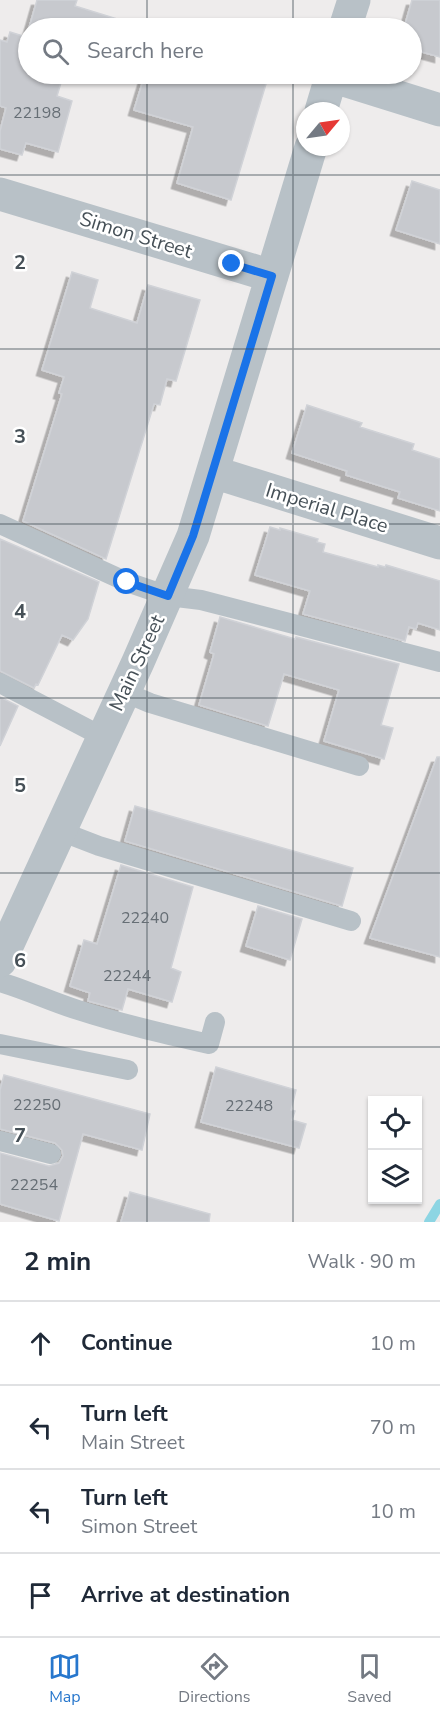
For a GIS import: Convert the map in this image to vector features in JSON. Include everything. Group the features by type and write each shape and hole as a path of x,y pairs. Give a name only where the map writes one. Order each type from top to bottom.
{"street":[{"path":"348,18 354,0"},
{"path":"324,102 328,84"},
{"path":"359,84 440,110"},
{"name":"Main Street","path":"0,962 168,596 193,536 308,156"},
{"name":"Simon Street","path":"0,194 272,276"},
{"name":"Imperial Place","path":"213,472 440,543"}],"lane":[{"path":"0,524 127,582 168,596 201,600 440,662"},
{"path":"0,682 103,737"},
{"path":"124,692 150,703 359,766"},
{"path":"60,831 99,846 351,921"},
{"path":"0,982 23,988 78,1010 209,1044 214,1022"},
{"path":"0,1044 128,1070"},
{"path":"0,1141 51,1154"}],"building":[{"path":"37,0 77,0 75,6 114,18 32,18"},
{"path":"412,0 440,0 440,57 422,52 422,18 407,18"},
{"path":"10,32 18,34 18,84 61,84 57,96 72,101 58,152 26,143 22,155 0,149 0,131 6,108 0,106 0,40 7,42"},
{"path":"142,84 266,84 231,200 177,183 193,127 134,110"},
{"path":"412,181 440,190 440,244 396,230"},
{"path":"72,272 98,280 90,308 137,323 148,285 200,300 176,381 167,379 160,405 154,404 106,559 23,521 62,394 59,393 64,377 42,370"},
{"path":"307,405 362,423 360,427 414,444 412,450 440,459 440,511 398,498 400,492 346,475 347,471 292,453"},
{"path":"270,527 318,539 317,542 325,544 323,552 378,567 378,565 385,567 386,565 440,581 440,630 418,623 416,629 409,627 405,641 303,614 310,591 255,575"},
{"path":"0,539 99,582 88,619 73,640 62,635 38,685 36,684 34,688 0,671"},
{"path":"220,617 295,639 296,637 399,664 381,725 393,728 384,759 324,741 339,690 284,674 268,726 199,705 214,654 210,652"},
{"path":"0,697 18,706 0,746"},
{"path":"437,757 440,757 440,957 370,938"},
{"path":"135,806 353,868 342,906 125,841"},
{"path":"121,865 193,887 171,968 181,972 172,1002 128,989 122,1010 88,1001 90,993 70,986 84,940 97,944"},
{"path":"258,906 302,919 290,960 246,946"},
{"path":"216,1067 296,1090 291,1110 295,1111 292,1120 306,1124 299,1148 201,1122"},
{"path":"4,1075 150,1114 142,1150 83,1134 59,1221 0,1204 0,1153 49,1166 59,1163 63,1156 62,1150 55,1143 0,1129 0,1090"},
{"path":"130,1192 210,1214 209,1222 121,1222"}],"waterway":[{"path":"429,1222 440,1204"}],"route":[{"path":"127,582 168,596 193,536 272,276 232,264"}]}
